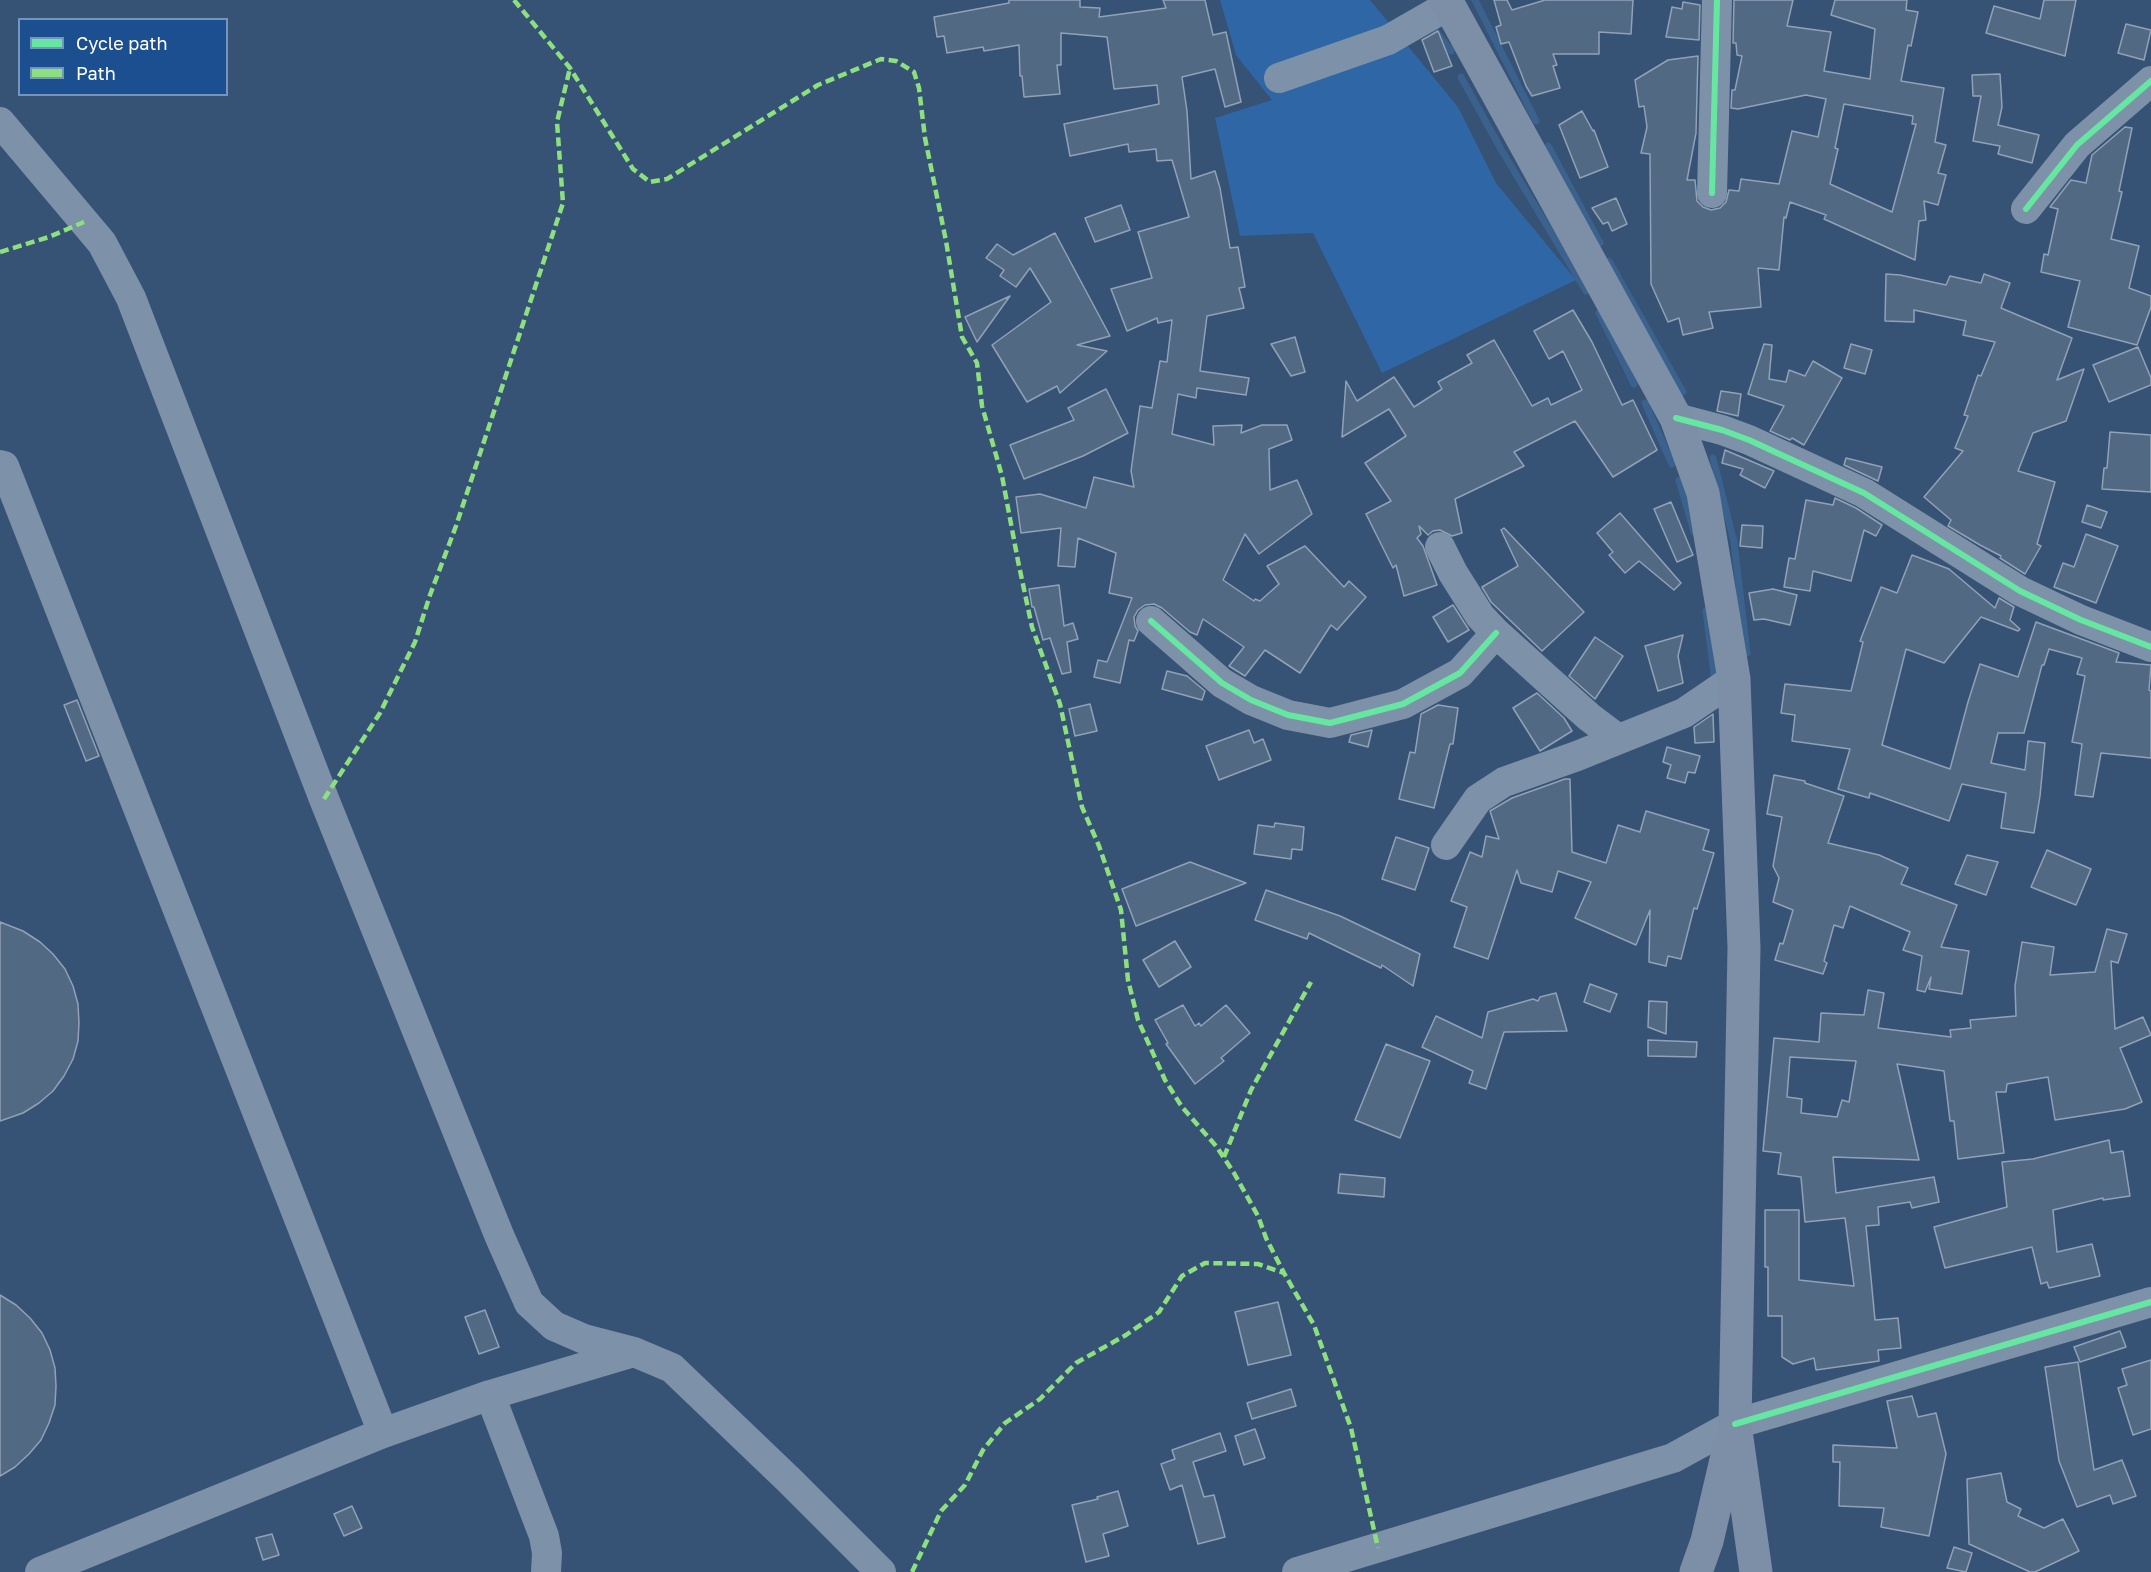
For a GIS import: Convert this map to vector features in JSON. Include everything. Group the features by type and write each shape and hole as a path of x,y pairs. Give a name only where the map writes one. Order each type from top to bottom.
{"main road":[{"path":"1447,3 1676,418 1703,494 1734,679 1744,948 1735,1424 1756,1572"},
{"path":"1696,1572 1707,1541 1735,1424"}],"street":[{"path":"1712,193 1718,0"},
{"path":"1279,78 1388,40 1447,3"},
{"path":"2026,209 2077,145 2151,81"},
{"path":"0,122 102,243 130,298 324,800 499,1235 529,1303 554,1326 584,1339 634,1352 672,1368 881,1572"},
{"path":"1676,418 1749,440 1864,493 2020,591 2080,620 2151,647"},
{"path":"0,465 4,466 383,1433"},
{"path":"1440,547 1480,616 1589,717 1617,738"},
{"path":"1151,621 1222,683 1251,700 1288,715 1330,723 1403,705 1460,673 1496,633"},
{"path":"1446,845 1478,799 1504,782 1577,756 1684,713 1734,679"},
{"path":"1297,1572 1673,1458 1735,1424 2151,1302"},
{"path":"40,1572 383,1433 490,1395 634,1352"},
{"path":"490,1395 544,1536 547,1553 546,1572"}],"shaded area":[{"path":"1220,0 1370,0 1458,107 1496,183 1576,280 1382,373 1313,233 1240,236 1215,118 1272,100 1236,55"}],"building":[{"path":"1009,0 1080,0 1080,7 1100,8 1099,17 1166,8 1163,0 1205,0 1213,35 1226,32 1241,102 1225,107 1215,69 1182,77 1187,111 1191,179 1215,171 1230,248 1238,247 1245,287 1239,288 1244,308 1207,316 1200,371 1249,378 1246,395 1197,388 1196,398 1178,394 1172,434 1214,445 1213,426 1242,425 1241,433 1262,425 1287,425 1292,440 1269,449 1270,490 1297,480 1312,514 1259,554 1245,534 1223,580 1254,601 1255,599 1260,601 1279,584 1267,566 1305,546 1344,587 1349,581 1366,597 1337,630 1331,625 1300,673 1265,650 1245,676 1229,666 1244,647 1203,619 1197,635 1190,632 1154,604 1145,605 1134,617 1138,631 1134,641 1129,640 1120,683 1094,677 1098,660 1107,662 1132,598 1109,593 1116,553 1078,538 1075,567 1058,566 1061,528 1021,533 1016,497 1040,494 1086,508 1094,477 1134,487 1131,471 1140,406 1152,408 1160,361 1167,362 1172,320 1158,323 1157,318 1127,331 1111,289 1152,278 1138,232 1189,217 1172,160 1157,161 1156,149 1129,152 1128,144 1070,156 1064,124 1159,104 1157,85 1114,89 1107,37 1061,33 1061,65 1057,65 1060,94 1024,97 1022,76 1020,76 1019,45 984,51 983,47 947,53 944,36 937,37 934,17 1009,3"},
{"path":"1494,0 1507,0 1512,10 1545,0 1633,0 1631,34 1599,32 1599,54 1553,54 1557,65 1553,66 1560,88 1532,96 1509,42 1501,44 1496,27 1501,25"},
{"path":"1734,0 1793,0 1787,26 1831,32 1824,71 1870,79 1875,29 1831,15 1835,0 1907,0 1906,10 1918,12 1911,46 1908,45 1901,81 1944,88 1935,142 1946,145 1938,173 1946,175 1938,205 1924,201 1926,220 1919,221 1915,260 1824,219 1826,215 1790,202 1786,218 1784,217 1779,270 1758,268 1761,307 1709,312 1713,328 1683,335 1679,318 1668,322 1651,284 1650,154 1641,153 1647,127 1644,106 1639,107 1635,80 1668,60 1698,56 1696,133 1687,180 1695,180 1697,201 1703,207 1711,210 1720,208 1726,202 1729,190 1739,191 1741,179 1779,184 1792,131 1818,137 1826,99 1806,95 1738,109 1731,108 1732,90 1735,90 1742,56 1737,55 1736,43 1733,43","holes":["1844,104 1913,116 1912,124 1916,124 1892,212 1830,184 1838,149 1835,148"]},
{"path":"2044,0 2076,0 2065,56 1986,33 1994,6 2040,19"},
{"path":"1683,2 1700,5 1699,40 1666,37 1672,7 1682,9"},
{"path":"2126,24 2151,30 2144,60 2118,53"},
{"path":"1438,31 1452,66 1434,72 1422,40"},
{"path":"2000,74 2002,107 1998,125 2039,135 2032,163 1998,154 2000,146 1973,141 1981,96 1973,96 1972,75"},
{"path":"1582,111 1594,130 1608,167 1580,178 1559,125"},
{"path":"2125,127 2132,128 2119,191 2122,192 2111,239 2139,246 2129,288 2151,296 2151,307 2137,345 2068,327 2080,281 2041,272 2044,254 2048,255 2058,209 2050,207 2071,180 2086,183 2092,155"},
{"path":"1616,198 1627,224 1612,231 1608,222 1603,224 1592,208"},
{"path":"1121,205 1130,230 1095,242 1085,218"},
{"path":"1055,233 1110,336 1077,345 1107,351 1060,393 1057,386 1027,402 992,345 1051,302 1030,268 1016,287 1000,276 1004,270 986,258 997,244 1013,255"},
{"path":"1886,274 1946,285 1950,276 1981,283 1984,274 2010,283 2001,308 2072,338 2057,380 2084,369 2066,421 2033,433 2018,471 2055,482 2037,544 2041,546 2025,574 2000,558 2001,556 1948,526 1951,520 1924,497 1963,451 1955,448 1968,416 1964,415 1978,375 1981,376 1995,342 1963,335 1966,321 1914,310 1914,322 1885,321"},
{"path":"1010,296 977,342 965,317"},
{"path":"1573,310 1592,342 1622,405 1633,400 1657,450 1613,477 1575,421 1514,452 1524,466 1455,499 1462,533 1452,536 1440,530 1428,535 1419,526 1421,534 1417,538 1423,546 1437,585 1404,596 1396,565 1393,568 1366,514 1391,501 1365,463 1406,436 1389,409 1342,437 1346,381 1357,401 1394,377 1414,407 1442,389 1438,382 1472,363 1467,355 1494,340 1532,406 1548,398 1551,405 1582,390 1563,351 1549,359 1534,331"},
{"path":"1295,337 1305,372 1291,376 1271,344"},
{"path":"1764,344 1772,345 1769,379 1786,382 1789,370 1805,376 1813,361 1842,378 1804,445 1792,438 1790,440 1770,431 1784,406 1748,394"},
{"path":"1851,344 1872,350 1865,374 1844,368"},
{"path":"2138,347 2151,378 2151,385 2109,402 2093,365"},
{"path":"1106,389 1128,433 1083,456 1024,479 1010,445 1074,420 1068,408"},
{"path":"1721,391 1741,394 1738,416 1717,411"},
{"path":"2110,432 2151,435 2151,492 2102,489 2104,468 2107,468"},
{"path":"1725,450 1774,471 1765,488 1740,475 1743,469 1722,463"},
{"path":"1846,458 1882,467 1878,481 1844,465"},
{"path":"1835,498 1882,525 1876,536 1864,530 1851,581 1813,571 1810,591 1784,587 1789,558 1795,559 1806,500 1833,505"},
{"path":"1671,502 1693,555 1677,562 1654,509"},
{"path":"2087,505 2107,512 2101,528 2082,522"},
{"path":"1620,513 1681,583 1674,590 1639,561 1625,573 1609,555 1613,552 1597,533"},
{"path":"1742,525 1763,526 1762,548 1740,546"},
{"path":"1504,528 1584,612 1542,651 1491,602 1482,587 1518,566 1501,530"},
{"path":"2086,534 2118,546 2096,603 2054,587 2063,563 2074,567"},
{"path":"1912,555 1949,569 1995,608 1999,598 2014,607 2010,620 2020,629 2018,631 1981,617 1944,663 1906,649 1882,745 1950,769 1980,664 2018,677 2036,622 2119,653 2116,662 2151,665 2149,690 2151,691 2151,758 2101,753 2093,797 2075,795 2082,744 2072,742 2085,676 2077,674 2082,658 2049,649 2044,665 2042,665 2024,733 1998,733 1991,763 2025,770 2028,741 2045,743 2034,833 2001,828 2006,793 1962,784 1949,821 1870,793 1869,798 1838,789 1850,749 1792,741 1795,715 1781,713 1785,684 1851,691 1863,642 1860,641 1881,587 1897,593"},
{"path":"1059,585 1064,626 1073,623 1078,639 1067,642 1071,672 1062,674 1050,638 1043,640 1034,607 1032,607 1029,589"},
{"path":"1773,589 1797,595 1790,625 1764,619 1754,620 1749,593"},
{"path":"1453,605 1469,630 1448,642 1433,617"},
{"path":"1683,635 1678,656 1683,683 1658,691 1645,646"},
{"path":"1595,637 1623,656 1595,699 1569,676"},
{"path":"1167,671 1187,676 1205,691 1202,700 1162,689"},
{"path":"1537,693 1564,718 1572,731 1540,751 1513,708"},
{"path":"77,700 99,756 86,761 64,705"},
{"path":"1090,704 1097,731 1075,736 1069,709"},
{"path":"1438,705 1458,708 1453,744 1450,744 1434,808 1399,799 1410,752 1415,753 1421,714"},
{"path":"1713,714 1714,742 1695,743 1694,727"},
{"path":"1249,730 1254,743 1263,739 1271,760 1219,780 1206,746"},
{"path":"1372,730 1368,747 1349,742 1351,735"},
{"path":"1667,747 1700,756 1695,773 1688,772 1685,783 1667,778 1671,765 1663,762"},
{"path":"1774,775 1805,781 1805,783 1844,796 1828,843 1879,855 1908,868 1901,884 1957,905 1941,947 1969,951 1962,994 1929,989 1931,977 1925,992 1917,990 1922,956 1903,950 1910,932 1850,906 1843,928 1834,925 1824,961 1827,963 1823,974 1775,960 1780,943 1783,944 1793,910 1773,902 1779,878 1773,866 1782,817 1767,814"},
{"path":"1570,779 1572,852 1606,863 1618,825 1640,832 1646,811 1709,830 1703,850 1714,853 1697,909 1694,908 1681,959 1668,956 1666,966 1649,962 1650,910 1636,945 1575,918 1591,882 1558,871 1552,892 1521,883 1517,870 1488,959 1454,947 1467,907 1451,901 1470,852 1482,857 1486,836 1499,839 1490,811 1512,798"},
{"path":"1275,823 1304,827 1302,850 1292,849 1291,859 1254,854 1258,825 1274,827"},
{"path":"1396,837 1429,848 1415,890 1382,879"},
{"path":"2047,850 2091,869 2076,905 2031,887"},
{"path":"1967,855 1998,862 1986,895 1955,884"},
{"path":"1190,862 1246,883 1136,926 1122,889"},
{"path":"1266,890 1340,916 1420,954 1413,986 1382,965 1381,968 1309,933 1307,939 1255,920"},
{"path":"0,922 23,931 40,942 65,969 78,1004 79,1023 78,1041 73,1059 53,1091 23,1113 0,1121"},
{"path":"2107,929 2127,934 2118,963 2111,961 2115,1029 2143,1017 2151,1035 2120,1048 2142,1102 2125,1109 2055,1120 2048,1077 2007,1084 2006,1092 1996,1092 2004,1153 1958,1159 1954,1121 1950,1121 1944,1071 1897,1064 1919,1160 1833,1157 1836,1193 1934,1177 1939,1202 1912,1208 1910,1202 1878,1207 1879,1225 1866,1226 1875,1320 1898,1318 1901,1348 1878,1350 1879,1361 1816,1370 1814,1358 1793,1364 1782,1357 1782,1316 1768,1316 1765,1210 1799,1210 1799,1280 1854,1286 1845,1218 1805,1222 1801,1177 1778,1174 1781,1153 1763,1151 1774,1038 1819,1042 1821,1013 1864,1015 1868,990 1884,993 1878,1028 1951,1037 1950,1030 1971,1028 1970,1020 2016,1016 2015,986 2022,942 2054,947 2050,975 2095,972","holes":["1790,1057 1856,1061 1849,1102 1842,1100 1837,1117 1801,1113 1802,1099 1787,1097"]},
{"path":"1175,941 1191,967 1159,987 1143,960"},
{"path":"1590,984 1617,994 1610,1012 1584,1002"},
{"path":"1556,993 1567,1031 1504,1032 1486,1089 1469,1083 1473,1071 1422,1047 1436,1016 1482,1038 1488,1012 1533,999 1538,1001 1540,997"},
{"path":"1649,1001 1667,1002 1666,1034 1648,1027"},
{"path":"1183,1005 1195,1026 1199,1023 1201,1026 1226,1005 1250,1033 1221,1058 1224,1061 1195,1084 1166,1044 1168,1043 1155,1020"},
{"path":"1648,1040 1697,1042 1696,1057 1648,1056"},
{"path":"1386,1044 1430,1061 1400,1138 1355,1120"},
{"path":"2109,1140 2111,1153 2123,1151 2130,1196 2103,1200 2103,1198 2053,1210 2057,1252 2092,1244 2100,1276 2049,1288 2047,1282 2041,1284 2032,1247 1945,1268 1934,1227 2007,1207 2002,1162 2033,1159"},
{"path":"1340,1174 1385,1178 1384,1197 1338,1193"},
{"path":"0,1295 16,1305 42,1333 55,1368 56,1386 55,1405 41,1440 15,1467 0,1476"},
{"path":"1278,1302 1291,1355 1248,1365 1235,1312"},
{"path":"485,1310 499,1347 479,1354 465,1317"},
{"path":"2120,1331 2126,1347 2080,1362 2074,1347"},
{"path":"2151,1360 2151,1429 2133,1435 2118,1388 2127,1385 2122,1369"},
{"path":"2078,1362 2094,1470 2122,1460 2136,1496 2113,1504 2110,1495 2077,1507 2059,1461 2045,1367"},
{"path":"1291,1389 1296,1406 1252,1419 1247,1403"},
{"path":"1912,1396 1918,1417 1936,1413 1946,1454 1929,1536 1881,1527 1884,1508 1839,1506 1840,1462 1833,1462 1833,1445 1897,1448 1887,1401"},
{"path":"1255,1429 1265,1458 1244,1465 1235,1436"},
{"path":"1220,1433 1226,1451 1193,1462 1204,1497 1214,1495 1225,1537 1198,1544 1182,1485 1170,1490 1161,1464 1175,1459 1172,1450"},
{"path":"2001,1473 2007,1502 2021,1509 2018,1516 2044,1528 2063,1519 2079,1551 2035,1572 2030,1572 1969,1544 1967,1479"},
{"path":"1118,1491 1128,1526 1103,1534 1109,1556 1086,1562 1072,1505 1098,1499 1097,1497"},
{"path":"352,1506 362,1528 344,1536 334,1514"},
{"path":"272,1534 279,1555 263,1560 256,1538"},
{"path":"1954,1547 1972,1553 1966,1572 1947,1568"}],"waterway":[{"path":"1475,0 1536,121"},
{"path":"1433,28 1451,51"},
{"path":"1461,77 1502,151 1586,291"},
{"path":"1548,146 1600,243"},
{"path":"1609,261 1683,392"},
{"path":"1599,313 1634,384"},
{"path":"1645,403 1672,464"},
{"path":"1713,458 1734,542 1747,653"},
{"path":"1679,480 1694,532"},
{"path":"1706,611 1715,683"}],"marked path":[{"path":"514,0 570,68 633,169 650,182 667,179 818,85 881,59 896,61 914,72 919,88 925,138 946,241 962,337 977,363 982,406 1002,476 1032,627 1060,704 1082,807 1099,846 1121,910 1128,980 1138,1020 1165,1080 1182,1107 1216,1146 1234,1173 1258,1216 1266,1238 1284,1273 1314,1325 1351,1428 1378,1548"},
{"path":"324,799 380,713 415,642 456,526 563,203 557,122 570,68"},
{"path":"0,252 49,237 84,222"},
{"path":"1224,1157 1251,1090 1311,982"},
{"path":"912,1572 941,1511 965,1485 983,1450 1005,1423 1040,1399 1076,1363 1126,1335 1159,1312 1182,1276 1205,1263 1258,1264 1284,1273"}],"cycle path":[{"path":"1712,193 1717,0"},
{"path":"2026,209 2077,145 2151,81"},
{"path":"1676,418 1749,440 1864,493 2020,591 2081,620 2151,647"},
{"path":"1151,621 1222,683 1251,700 1288,715 1330,723 1403,704 1460,673 1496,633"},
{"path":"1735,1424 2151,1302"}]}
